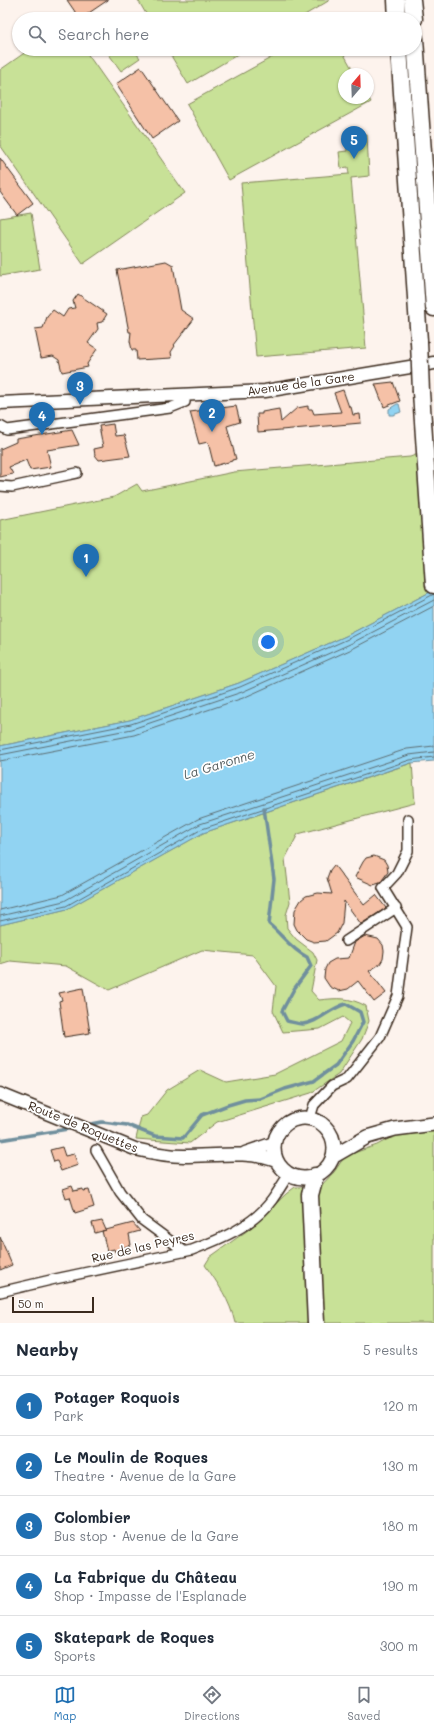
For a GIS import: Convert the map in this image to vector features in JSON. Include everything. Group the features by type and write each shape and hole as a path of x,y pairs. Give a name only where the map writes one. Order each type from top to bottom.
{"highway":[{"path":"396,0 397,12"},
{"path":"412,0 413,12"},
{"path":"399,56 434,585"},
{"path":"416,56 434,308"},
{"path":"315,1176 310,1195 316,1323"}],"main road":[{"path":"301,1117 310,1118 320,1122 328,1128 332,1136 335,1146 334,1156 324,1171 315,1176 306,1178 296,1177 281,1168 276,1161 274,1143 277,1133 283,1125 291,1120 301,1117"},
{"path":"332,1136 367,1137 395,1130 434,1124"},
{"path":"334,1156 367,1137"}],"street":[{"name":"Avenue de la Gare","path":"0,403 185,396 265,391 434,363"},
{"path":"0,426 7,430 170,408 184,402 185,396"},
{"path":"0,486 12,487 77,473"},
{"path":"310,1118 314,1105 332,1086 347,1079 380,1037 398,996 407,927 383,888 396,874 408,851 408,819"},
{"path":"346,941 396,908"},
{"name":"Route de Roquettes","path":"0,1094 136,1149 159,1155 184,1156 240,1154 266,1157 276,1161"},
{"name":"Route de Roquettes","path":"240,1154 274,1143"},
{"path":"96,1150 120,1192 142,1220 184,1251"},
{"name":"Rue de las Peyres","path":"0,1292 192,1250 213,1242 239,1229 271,1201 289,1174"}],"green space":[{"path":"138,0 330,0 310,12 145,12"},
{"path":"20,56 89,56 185,193 83,264 0,145 0,70"},
{"path":"110,56 138,56 140,58 121,71"},
{"path":"171,56 235,56 188,84"},
{"path":"274,56 345,56 352,68 338,68 338,104 367,104 229,180 187,104"},
{"path":"367,135 369,176 351,178 366,348 256,357 241,183 349,174 348,167 341,168 339,152 347,151 346,136"},
{"path":"31,213 40,269 0,276 0,218"},
{"path":"434,448 434,590 346,636 239,683 130,720 0,746 0,520 114,497 137,484 142,491 234,472 410,457"},
{"path":"412,763 415,803 298,834 285,859 290,902 286,915 287,928 296,939 313,952 317,960 311,991 319,1000 343,999 354,1001 366,1006 369,1021 362,1039 339,1074 311,1093 217,1122 190,1143 136,1139 141,1117 147,1115 167,1090 200,1070 226,1082 275,1074 341,1041 350,1023 343,1017 320,1029 283,1032 273,1011 276,986 253,955 202,950 109,990 66,966 10,961 0,964 0,925 67,909 203,833"},
{"path":"434,1129 434,1323 322,1323 315,1197 318,1189 334,1172 345,1156 377,1145 396,1135"},
{"path":"295,1187 303,1187 311,1323 235,1323 227,1300 205,1265 210,1257 248,1230"}],"water":[{"path":"399,404 401,412 389,415 389,409"},
{"name":"La Garonne","path":"434,590 434,761 411,763 203,833 67,909 0,925 0,746 130,720 239,683 346,636"}],"building":[{"path":"67,0 108,0 90,12 75,12"},
{"path":"141,67 178,121 152,139 116,84"},
{"path":"0,158 33,203 17,215 0,192"},
{"path":"166,261 173,265 181,310 194,319 174,345 175,346 171,352 172,358 137,360 136,350 132,350 130,341 131,332 129,332 117,270"},
{"path":"78,294 107,314 102,322 97,323 98,329 88,343 97,349 87,364 88,367 62,372 59,360 53,356 41,358 35,329 43,328 47,317 53,310 63,317 68,309 75,308 73,301"},
{"path":"393,382 400,401 384,407 375,384"},
{"path":"343,390 353,415 360,414 361,423 258,432 257,414 262,414 262,412 279,409 281,422 297,408 308,406 308,409 312,409 314,414 341,412 334,393"},
{"path":"236,406 240,422 227,426 236,459 214,466 208,442 199,444 190,412"},
{"path":"113,424 115,436 124,435 130,456 99,460 95,455 94,449 103,447 99,426"},
{"path":"72,430 79,445 47,450 51,467 30,470 26,460 9,467 13,474 0,477 0,449 16,442 16,439"},
{"path":"374,856 384,860 387,865 388,872 380,883 373,885 355,877 366,858"},
{"path":"334,865 364,905 376,895 386,908 361,924 344,901 342,923 337,933 326,941 314,942 306,939 297,930 294,924 295,910 301,900 306,896 318,893 332,894 327,878"},
{"path":"365,936 378,939 383,945 384,951 383,959 380,964 369,971 386,993 374,1002 358,981 348,989 339,991 330,987 324,978 325,969 328,963 335,959 349,958 355,942"},
{"path":"83,988 90,1033 64,1037 59,1001 62,1000 59,993"},
{"path":"62,1147 65,1156 74,1154 78,1165 61,1171 57,1161 54,1162 50,1150"},
{"path":"72,1186 74,1191 83,1189 83,1191 89,1190 94,1207 75,1213 70,1197 66,1198 63,1189"},
{"path":"102,1221 106,1230 95,1233 92,1223"},
{"path":"133,1223 140,1231 129,1234 131,1245 124,1247 125,1250 115,1252 114,1249 107,1251 102,1231"},
{"path":"0,1237 12,1265 0,1270"}],"waterway":[{"path":"86,1125 102,1122 127,1125 155,1136 183,1138 202,1115 228,1105 245,1100 260,1099 285,1089 314,1081 336,1065 353,1041 363,1022 360,1012 346,1004 314,1021 303,1024 287,1021 282,1011 294,989 311,966 307,957 292,946 269,924 274,879 264,808"},
{"path":"0,1140 74,1128"}],"place":[{"name":"Skatepark de Roques","path":"354,159"},
{"name":"Colombier","path":"80,405"},
{"name":"Le Moulin de Roques","path":"212,432"},
{"name":"La Fabrique du Château","path":"42,435"},
{"name":"Potager Roquois","path":"86,577"}]}
